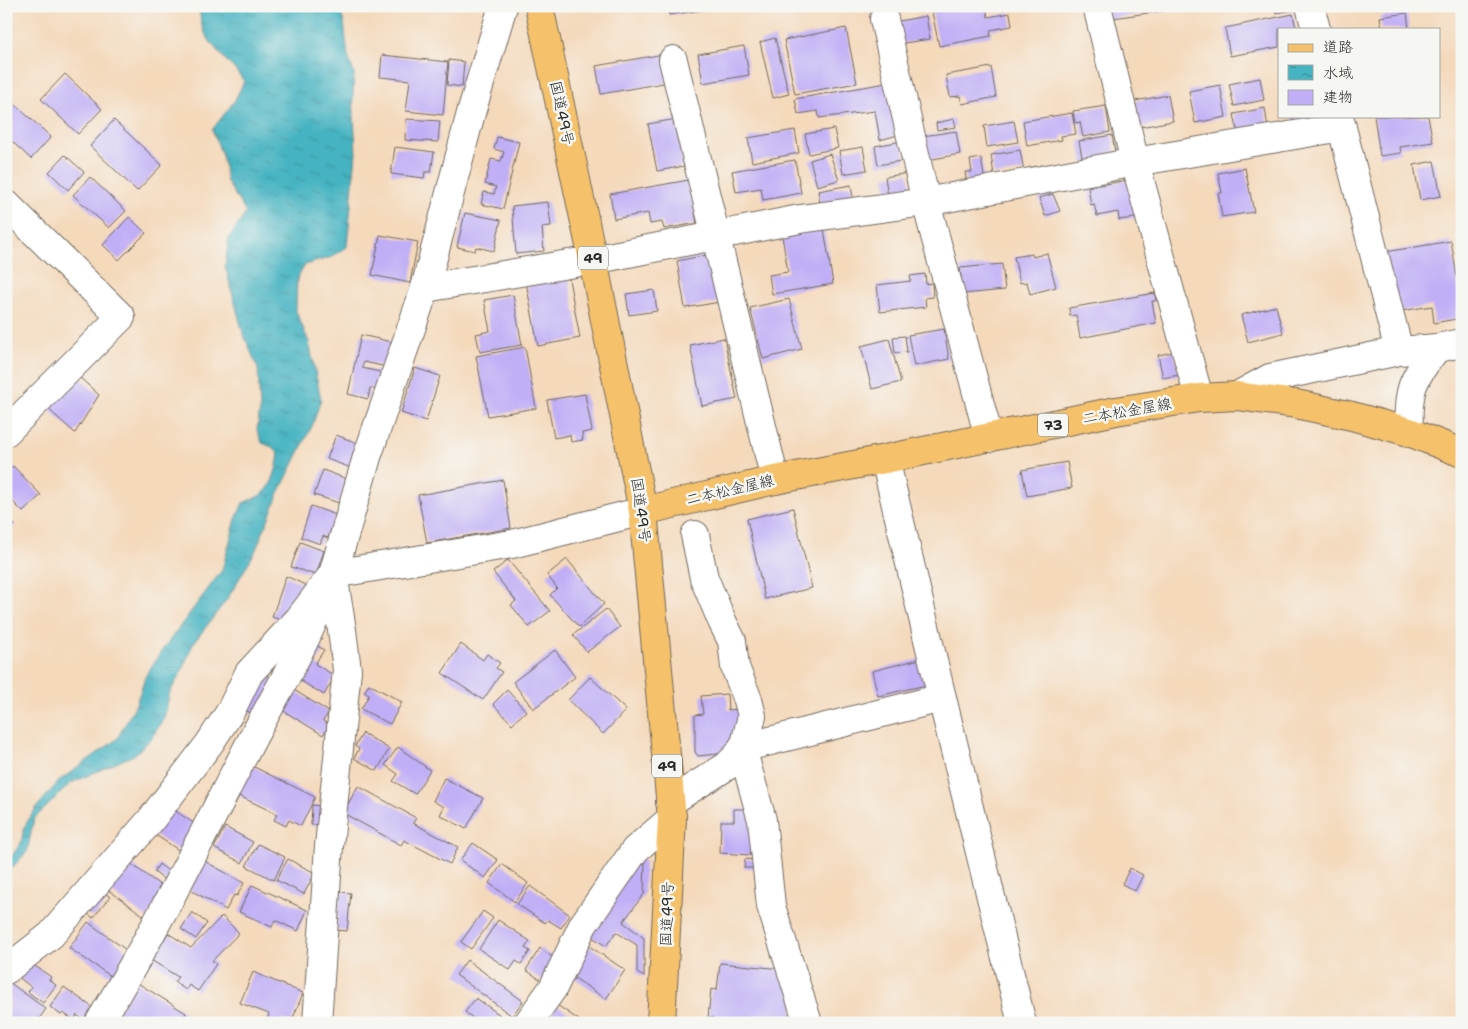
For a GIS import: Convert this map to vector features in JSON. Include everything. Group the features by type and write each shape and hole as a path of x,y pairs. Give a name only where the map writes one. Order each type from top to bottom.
{"main road":[{"name":"国道49号","path":"539,6 593,260 643,511 671,810 661,1023"},
{"name":"二本松金屋線","path":"643,511 775,480 1116,412 1198,398 1237,396 1296,404 1352,416 1409,432 1462,453"}],"street":[{"path":"99,1023 129,974 193,857 249,746 306,640 333,574 367,457 426,288 471,113 502,6"},
{"path":"1097,6 1135,162 1198,398"},
{"path":"1312,6 1316,28"},
{"path":"884,19 926,202 990,438"},
{"path":"673,60 775,480"},
{"path":"426,288 593,260 800,219 926,202 1341,122 1400,352"},
{"path":"6,204 121,318 6,432"},
{"path":"1237,396 1270,378 1400,352 1449,346"},
{"path":"1409,432 1407,410 1411,389 1420,370 1449,346"},
{"path":"885,459 1022,1023"},
{"path":"6,970 52,935 150,820 209,744 230,712 249,673 298,619 333,574 512,544 643,511"},
{"path":"528,1023 553,988 582,925 635,850 671,810 727,766 742,748 749,731 752,716 735,667 732,641 704,578 695,535"},
{"path":"316,1023 329,846 347,670 333,574"},
{"path":"742,748 942,698"},
{"path":"742,748 762,820 771,906 808,1023"}],"water":[{"path":"199,6 338,6 344,22 348,56 354,73 353,96 356,153 347,247 332,257 305,265 297,279 296,311 309,342 321,399 313,424 279,493 255,552 228,598 193,644 182,671 170,692 164,718 151,739 134,755 71,783 34,819 27,852 6,874 6,859 11,857 21,843 24,827 36,808 60,780 117,739 136,704 146,675 160,653 222,570 236,519 243,503 266,491 272,482 277,465 279,454 272,447 262,443 257,430 260,408 258,369 243,333 225,266 229,238 246,213 227,182 222,155 212,130 235,100 244,81 205,34 201,24"}],"building":[{"path":"667,6 723,6 723,7 669,15"},
{"path":"967,6 986,6 988,17 1010,13 1012,26 990,30 991,36 939,46 932,12"},
{"path":"1104,6 1176,6 1176,9 1106,19"},
{"path":"1275,6 1301,6 1301,9 1276,13"},
{"path":"1407,13 1409,28 1382,28 1380,17"},
{"path":"1293,14 1296,28 1278,28 1278,47 1230,56 1225,28"},
{"path":"926,16 930,39 898,44 894,22"},
{"path":"846,28 857,83 795,94 784,40"},
{"path":"775,38 789,94 773,98 760,42"},
{"path":"744,46 749,75 703,83 698,54"},
{"path":"664,54 669,82 601,94 596,66"},
{"path":"382,55 448,62 443,115 406,111 410,80 380,77"},
{"path":"449,60 464,62 462,87 447,85"},
{"path":"991,67 996,97 962,104 960,96 950,97 946,75"},
{"path":"65,74 102,109 78,134 41,99"},
{"path":"1260,78 1264,100 1234,106 1229,84"},
{"path":"886,83 898,135 880,140 875,111 819,118 818,111 798,114 795,99"},
{"path":"1220,85 1226,117 1195,123 1189,91"},
{"path":"1168,95 1173,121 1140,127 1135,101"},
{"path":"12,102 51,137 31,159 6,136 6,108"},
{"path":"1106,106 1110,132 1083,137 1080,122 1075,123 1073,111"},
{"path":"1265,108 1268,129 1238,134 1234,114"},
{"path":"1072,113 1076,134 1061,136 1062,140 1027,146 1023,121"},
{"path":"1292,118 1319,118 1294,126"},
{"path":"1374,118 1428,118 1433,142 1400,147 1401,153 1380,156"},
{"path":"406,119 440,121 438,142 405,140"},
{"path":"677,119 685,166 657,171 648,124"},
{"path":"954,119 956,127 937,130 936,123"},
{"path":"114,120 162,165 137,191 90,146"},
{"path":"1014,121 1018,142 987,147 984,126"},
{"path":"834,129 838,148 809,154 805,134"},
{"path":"795,130 799,153 752,162 748,138"},
{"path":"956,131 960,154 928,160 923,136"},
{"path":"1112,135 1116,157 1083,163 1079,141"},
{"path":"497,137 519,142 503,209 481,204 484,192 494,194 496,187 485,184 491,159 501,161 504,152 494,149"},
{"path":"902,141 906,160 878,165 875,146"},
{"path":"395,147 434,152 431,172 425,172 424,178 391,174"},
{"path":"863,147 867,170 843,174 839,151"},
{"path":"1020,150 1024,171 994,175 991,155"},
{"path":"830,154 839,180 817,186 810,160"},
{"path":"65,155 84,172 68,190 49,172"},
{"path":"981,158 985,182 967,185 965,172 972,172 970,160"},
{"path":"795,160 801,193 763,200 761,188 736,192 732,171"},
{"path":"1434,161 1441,196 1420,200 1414,165"},
{"path":"1245,168 1254,212 1222,217 1218,193 1222,193 1218,173"},
{"path":"908,173 912,191 888,196 885,177"},
{"path":"90,177 126,211 109,228 73,195"},
{"path":"689,180 697,223 664,229 662,222 650,224 648,213 614,219 610,194"},
{"path":"1129,180 1142,217 1119,220 1118,212 1097,216 1094,204 1091,205 1088,187"},
{"path":"851,185 854,204 821,210 818,191"},
{"path":"1053,194 1060,211 1045,216 1039,198"},
{"path":"548,202 551,226 542,227 544,251 516,254 512,206"},
{"path":"465,213 501,220 494,251 476,247 475,251 457,247"},
{"path":"129,217 146,233 119,260 103,245"},
{"path":"824,229 833,284 772,294 769,275 788,272 782,236"},
{"path":"380,235 418,242 410,283 372,275"},
{"path":"1451,241 1462,306 1462,318 1434,323 1432,306 1395,312 1385,252"},
{"path":"1047,253 1056,287 1030,294 1027,282 1020,283 1014,257 1032,254 1033,257"},
{"path":"712,254 720,302 685,308 677,261"},
{"path":"1002,264 1005,290 963,294 960,268"},
{"path":"568,274 580,338 538,346 526,282"},
{"path":"925,274 926,284 932,283 933,297 925,298 926,307 880,312 877,285 911,281 910,276"},
{"path":"654,290 657,311 629,315 626,294"},
{"path":"1155,293 1156,301 1152,301 1156,323 1080,338 1076,315 1070,316 1069,308"},
{"path":"513,295 522,345 480,352 476,334 490,331 484,300"},
{"path":"789,299 802,349 763,359 750,308"},
{"path":"1276,306 1283,333 1248,342 1241,315"},
{"path":"944,329 949,359 914,366 908,335"},
{"path":"361,335 392,342 387,367 364,362 362,368 380,372 377,390 370,388 368,399 348,394"},
{"path":"905,336 907,352 895,353 893,337"},
{"path":"724,338 737,399 702,406 690,345"},
{"path":"889,339 901,382 872,389 861,346"},
{"path":"525,347 536,408 488,416 476,356"},
{"path":"1174,352 1179,375 1163,378 1158,355"},
{"path":"415,368 440,376 426,421 401,413"},
{"path":"77,375 99,395 75,433 47,408"},
{"path":"585,394 592,431 582,433 583,440 571,442 570,435 554,438 547,400"},
{"path":"336,435 360,444 351,468 327,459"},
{"path":"1067,462 1072,488 1027,496 1022,470"},
{"path":"13,466 41,495 23,512 6,495 6,473"},
{"path":"323,470 347,479 339,503 314,495"},
{"path":"503,480 511,528 427,543 418,495"},
{"path":"311,506 336,515 328,538 323,536 320,544 301,537"},
{"path":"793,508 812,588 765,599 747,519"},
{"path":"6,516 15,525 6,534"},
{"path":"300,542 324,551 316,575 291,567"},
{"path":"567,559 604,604 579,627 550,595 557,588 547,575"},
{"path":"508,560 550,611 529,627 511,605 516,601 493,572"},
{"path":"286,576 307,586 286,622 272,617"},
{"path":"606,609 620,627 587,652 573,635"},
{"path":"461,644 483,660 487,654 500,663 496,668 502,672 483,700 442,673"},
{"path":"316,645 324,650 315,664 335,676 324,695 296,678"},
{"path":"555,650 575,677 533,709 513,682"},
{"path":"920,659 926,685 878,696 872,671"},
{"path":"261,672 275,680 255,715 247,711 238,726 230,721"},
{"path":"590,677 626,710 603,734 568,700"},
{"path":"369,684 402,702 390,724 361,709 369,695 364,692"},
{"path":"294,690 329,712 323,721 329,725 323,735 282,710"},
{"path":"507,690 526,711 512,724 493,704"},
{"path":"727,694 728,710 739,709 740,722 726,753 698,756 695,752 695,715 703,714 701,696"},
{"path":"363,733 389,749 377,771 354,758 359,749 355,746"},
{"path":"398,747 430,770 415,794 393,781 398,774 385,765"},
{"path":"250,765 315,797 301,826 289,820 286,826 274,820 277,814 235,794"},
{"path":"444,778 483,798 466,829 440,815 444,807 433,801"},
{"path":"358,786 416,818 413,823 458,847 450,864 404,840 401,845 343,813"},
{"path":"312,805 323,806 322,825 311,825"},
{"path":"171,808 201,828 186,855 154,834"},
{"path":"734,809 755,809 758,849 751,850 751,855 720,853 721,821 734,821"},
{"path":"225,827 253,842 242,863 214,848"},
{"path":"473,843 498,860 485,878 460,860"},
{"path":"258,844 285,857 274,880 246,866"},
{"path":"638,857 645,862 644,894 623,922 644,938 644,977 637,973 637,945 616,932 606,946 589,935"},
{"path":"201,859 244,883 237,896 234,895 226,910 185,887"},
{"path":"288,859 315,873 304,894 276,880"},
{"path":"745,859 756,860 756,868 744,868"},
{"path":"127,861 167,890 147,918 107,889"},
{"path":"159,864 175,876 170,884 154,872"},
{"path":"502,864 528,883 515,902 489,883"},
{"path":"1130,868 1143,875 1135,891 1122,884"},
{"path":"252,885 307,910 298,931 275,920 272,927 239,912"},
{"path":"530,886 570,915 561,928 548,920 545,923 517,904"},
{"path":"100,889 110,897 93,918 84,910"},
{"path":"340,892 351,893 347,931 336,930"},
{"path":"483,911 493,918 471,949 461,942"},
{"path":"192,912 207,923 196,939 181,929"},
{"path":"222,916 239,933 212,961 216,964 198,991 189,985 186,990 174,982 178,977 151,960 168,933 191,948"},
{"path":"498,920 530,941 525,948 530,951 521,964 516,961 510,970 479,949"},
{"path":"88,922 133,955 115,979 69,948"},
{"path":"589,946 625,970 606,999 570,975"},
{"path":"540,948 558,961 544,982 526,970"},
{"path":"467,960 523,1001 512,1016 456,975"},
{"path":"28,961 51,977 49,980 56,985 43,1003 28,992 31,987 17,976"},
{"path":"720,963 792,970 794,997 792,1023 714,1023 714,1018 708,1017 711,989 717,990"},
{"path":"253,972 303,993 291,1023 281,1019 279,1023 267,1020 269,1014 240,1003"},
{"path":"6,980 46,1009 36,1023 14,1023 6,1017"},
{"path":"136,982 186,1013 181,1023 132,1023 117,1013"},
{"path":"64,987 92,1007 83,1020 77,1015 74,1020 63,1013 61,1015 50,1007"},
{"path":"476,998 500,1015 494,1023 479,1023 465,1012"},
{"path":"557,1005 583,1023 545,1023"}]}
